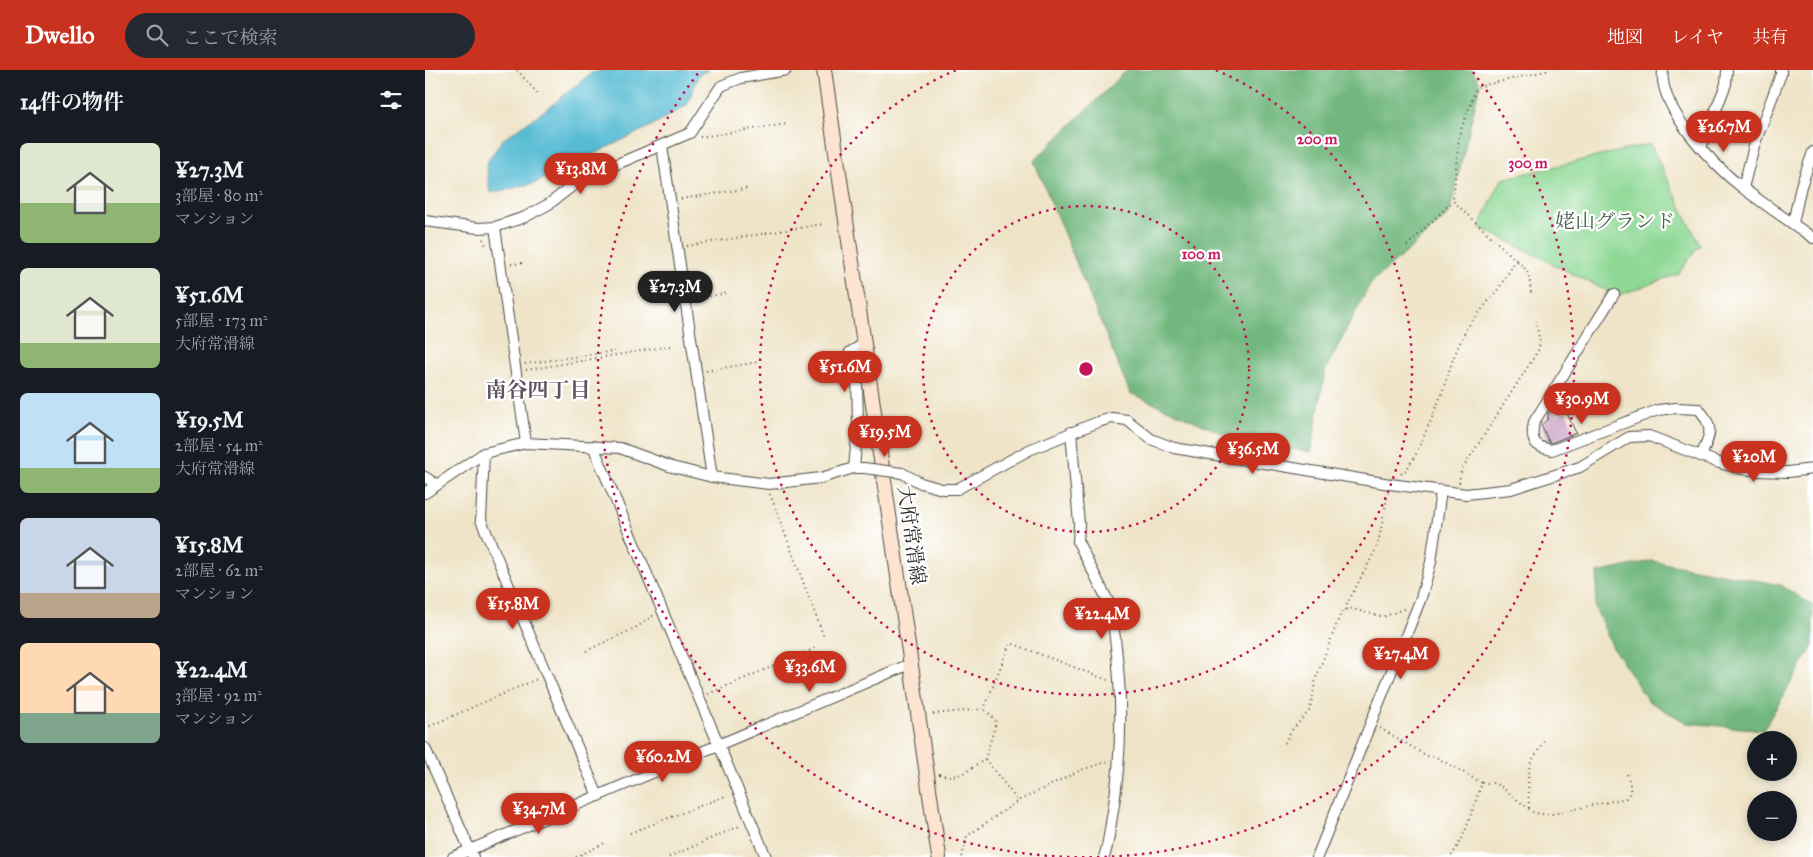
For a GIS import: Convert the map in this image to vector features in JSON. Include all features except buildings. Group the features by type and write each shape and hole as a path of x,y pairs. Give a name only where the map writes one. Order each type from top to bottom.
{"main road":[{"name":"大府常滑線","path":"824,70 939,857"}],"street":[{"path":"425,221 478,228 495,227 525,217 549,204 589,176 690,133 721,86 741,78 787,70"},
{"path":"1663,70 1662,79 1670,106 1701,148 1743,188 1813,238"},
{"path":"1701,148 1724,92 1727,70"},
{"path":"1743,188 1754,146 1781,70"},
{"path":"662,146 713,477"},
{"path":"1793,223 1801,186 1813,152"},
{"path":"495,227 526,443"},
{"path":"1614,294 1533,422 1531,433 1534,442 1541,448 1552,450 1658,410 1676,408 1699,409 1709,421 1710,435 1701,456"},
{"path":"859,468 857,378 846,365 850,352 864,344"},
{"path":"425,493 484,453 526,443 620,448 672,467 713,477 769,484 821,478 859,468 902,473 921,483 942,489 957,489 1029,450 1071,432 1112,418 1127,420 1151,439 1174,448 1392,484 1466,494 1511,489 1580,467 1629,437 1649,436 1719,464 1759,471 1788,472 1813,469"},
{"path":"1071,432 1079,524 1078,542 1111,611 1119,684 1120,720 1115,799 1104,857"},
{"path":"593,446 766,857"},
{"path":"484,453 481,520 598,796"},
{"path":"425,477 437,485"},
{"path":"1317,857 1417,607 1431,562 1441,491"},
{"path":"453,857 471,853 598,796 911,664"},
{"path":"425,748 471,853"}],"path":[{"path":"517,70 538,94"},
{"path":"1407,246 1453,202 1459,135 1477,88 1550,70"},
{"path":"690,133 699,137 787,124"},
{"path":"671,200 750,188"},
{"path":"1453,202 1527,269 1531,293"},
{"path":"678,248 823,224"},
{"path":"1346,610 1347,604 1363,576 1379,539 1392,484 1415,456 1442,393 1453,359 1466,329 1499,288 1516,260"},
{"path":"686,301 727,294"},
{"path":"1457,493 1461,471 1538,351 1540,344 1536,321"},
{"path":"515,368 670,346"},
{"path":"515,368 615,350"},
{"path":"697,373 758,362"},
{"path":"769,484 768,490 823,637"},
{"path":"1285,743 1291,731 1309,710 1316,678 1341,613 1349,608 1383,616 1411,606 1417,607"},
{"path":"585,651 637,627 662,610"},
{"path":"984,709 1007,648 1011,643 1119,684"},
{"path":"699,698 816,648"},
{"path":"425,728 546,676"},
{"path":"926,772 949,777 955,776 985,760 996,723 995,719 984,709 933,714"},
{"path":"1371,723 1427,756 1436,757 1482,783 1494,783 1540,814 1552,814 1626,798 1630,795 1631,790 1627,774"},
{"path":"1529,808 1528,774 1530,764 1546,738"},
{"path":"985,760 1018,801"},
{"path":"962,857 967,836 1018,801 1098,764 1118,760"},
{"path":"1451,857 1463,837 1482,783"},
{"path":"630,833 738,791"},
{"path":"669,857 751,821"},
{"path":"576,857 607,842"}],"green space":[{"path":"1127,70 1472,70 1480,84 1449,214 1370,284 1325,371 1311,452 1245,443 1130,393 1034,161"},
{"name":"姥山グランド","path":"1650,144 1700,245 1678,274 1617,296 1479,227 1502,179"},
{"path":"1651,561 1781,585 1813,606 1813,646 1763,730 1687,723 1648,701 1613,648 1595,607 1598,573"}],"water":[{"path":"606,70 709,70 699,74 687,105 651,126 535,183 490,193 486,164 502,140 551,106 591,73"}],"district":[{"name":"南谷四丁目","path":"538,390"}]}
